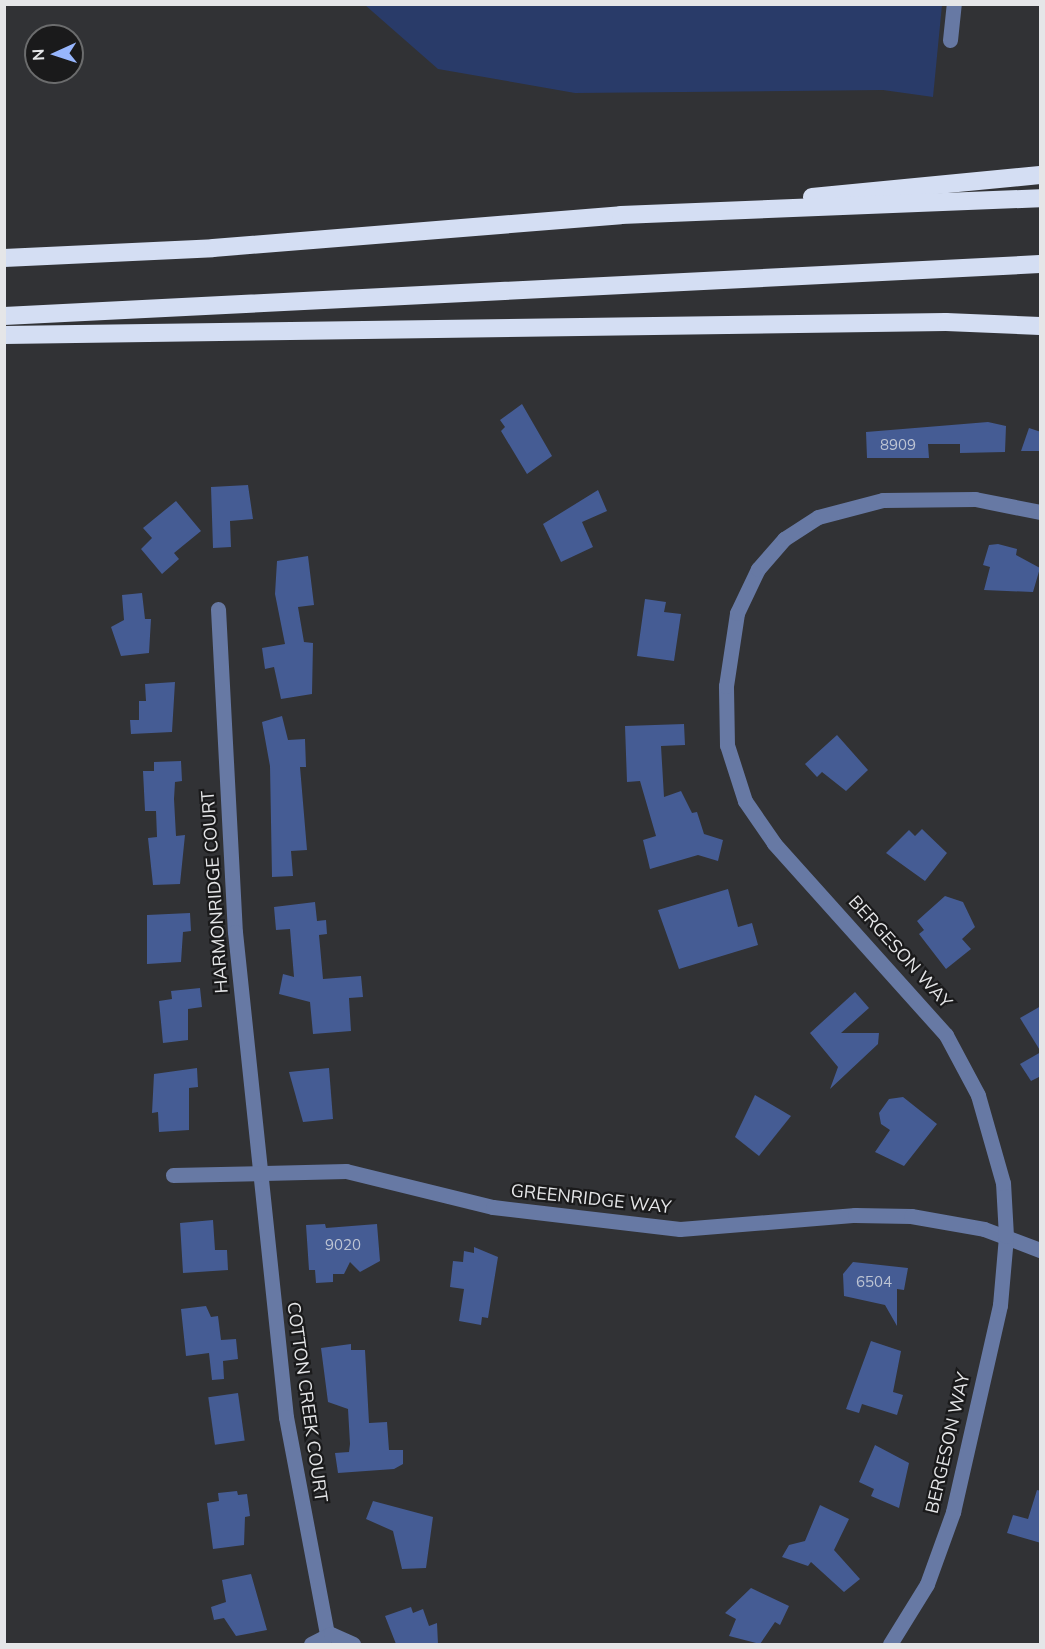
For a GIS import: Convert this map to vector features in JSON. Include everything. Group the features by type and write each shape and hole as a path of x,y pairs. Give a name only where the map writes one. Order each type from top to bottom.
{"highway":[{"path":"4,258 213,248 621,215 1041,175"},
{"path":"621,215 1041,198"},
{"path":"4,316 1041,264"},
{"path":"4,334 946,322 1041,326"}],"street":[{"path":"950,40 954,4"},
{"name":"BERGESON WAY","path":"890,1644 927,1584 950,1521 1000,1305 1006,1236 994,1144 963,1064 926,1008 763,829 746,801 727,745 725,694 735,622 758,569 811,520 870,501 975,499 1041,512"},
{"name":"HARMONRIDGE COURT","path":"218,609 235,932 260,1172"},
{"name":"GREENRIDGE WAY","path":"173,1175 346,1171 493,1207 680,1229 876,1214 941,1220 1006,1236 1041,1250"},
{"name":"COTTON CREEK COURT","path":"260,1172 290,1444 327,1635"},
{"path":"311,1644 327,1635 353,1644"}],"shaded area":[{"path":"365,5 942,5 933,97 883,90 575,93 438,69"}],"building":[{"path":"522,404 552,456 527,474 501,431 505,427 500,420"},
{"path":"988,422 1006,426 1005,452 960,453 960,444 928,444 929,458 867,458 866,432"},
{"path":"1029,428 1041,432 1041,451 1021,451"},
{"path":"248,485 253,519 230,521 231,547 213,548 211,487"},
{"path":"598,490 607,511 582,522 593,547 561,562 543,524"},
{"path":"176,501 201,531 174,553 179,559 162,574 141,549 152,538 143,528"},
{"path":"998,544 1017,549 1016,555 1040,568 1033,592 984,590 990,567 983,565 989,545"},
{"path":"308,556 314,605 298,607 304,642 313,643 312,694 281,699 274,667 265,669 262,648 285,644 275,594 277,561"},
{"path":"142,593 145,619 151,619 149,653 121,656 111,627 124,620 122,595"},
{"path":"645,599 666,602 664,612 681,614 674,661 637,656"},
{"path":"175,682 172,732 131,734 130,720 139,720 139,701 146,701 145,684"},
{"path":"282,716 288,740 305,739 306,767 300,767 307,850 291,851 293,876 272,877 270,766 262,722"},
{"path":"684,724 685,745 661,746 664,797 681,791 692,813 697,812 704,834 723,840 718,861 698,855 650,869 643,840 656,836 640,781 627,782 625,726"},
{"path":"837,735 868,770 846,791 822,772 817,777 805,764"},
{"path":"181,761 182,781 175,782 174,799 176,836 185,835 180,884 153,885 148,838 157,837 156,811 145,811 143,771 154,771 154,762"},
{"path":"922,829 947,853 925,881 886,853 909,830 915,836"},
{"path":"728,889 738,927 752,923 758,945 679,969 658,910"},
{"path":"945,896 963,902 975,927 962,939 971,949 946,969 919,934 924,930 917,921"},
{"path":"315,902 317,921 326,920 327,934 319,935 323,979 361,976 363,997 349,998 351,1031 313,1034 310,1002 279,994 283,974 294,977 290,929 276,930 274,907"},
{"path":"190,913 191,931 183,932 181,962 147,964 147,915"},
{"path":"200,988 202,1007 188,1009 188,1040 163,1043 159,1001 172,999 171,991"},
{"path":"855,992 869,1008 841,1033 879,1033 878,1044 830,1089 838,1067 810,1033"},
{"path":"1041,1006 1041,1052 1020,1018"},
{"path":"1041,1052 1041,1076 1031,1081 1020,1064"},
{"path":"197,1068 198,1087 189,1088 189,1130 159,1132 158,1112 152,1113 154,1074"},
{"path":"329,1068 333,1119 303,1122 289,1072"},
{"path":"755,1095 791,1116 759,1156 735,1137"},
{"path":"903,1097 937,1124 904,1166 875,1152 890,1130 881,1124 879,1113 889,1099"},
{"path":"213,1220 215,1250 227,1250 228,1270 183,1273 180,1223"},
{"path":"325,1224 326,1228 377,1224 380,1261 360,1272 350,1262 344,1274 333,1274 333,1282 316,1283 315,1270 309,1270 306,1225"},
{"path":"474,1247 498,1257 488,1318 482,1317 481,1325 459,1321 464,1289 450,1287 453,1261 463,1262 464,1251 474,1253"},
{"path":"853,1262 908,1268 904,1290 897,1289 897,1326 885,1305 844,1296 843,1274"},
{"path":"206,1306 211,1317 218,1316 221,1340 236,1339 238,1359 223,1361 224,1379 212,1380 209,1353 186,1356 181,1309"},
{"path":"871,1341 901,1351 893,1392 903,1395 897,1415 862,1404 859,1413 846,1409"},
{"path":"351,1344 351,1350 365,1350 369,1423 387,1422 389,1450 403,1450 403,1464 394,1469 338,1473 335,1453 349,1452 348,1409 328,1402 321,1348"},
{"path":"238,1393 245,1441 215,1445 208,1397"},
{"path":"875,1445 909,1463 899,1508 871,1496 874,1489 859,1482"},
{"path":"1037,1490 1041,1491 1041,1543 1007,1533 1013,1515 1028,1519"},
{"path":"237,1491 238,1495 247,1494 250,1516 245,1517 244,1545 213,1549 207,1503 219,1501 218,1493"},
{"path":"373,1501 433,1517 426,1568 402,1569 393,1531 366,1519"},
{"path":"820,1505 849,1519 834,1550 860,1579 844,1592 811,1562 808,1566 782,1557 789,1545 805,1541"},
{"path":"251,1574 267,1630 236,1636 224,1618 214,1620 211,1607 226,1602 222,1580"},
{"path":"751,1588 789,1606 780,1625 775,1622 760,1644 729,1636 736,1619 725,1613"},
{"path":"411,1607 413,1613 423,1609 429,1626 437,1623 438,1644 396,1644 385,1616"}]}
